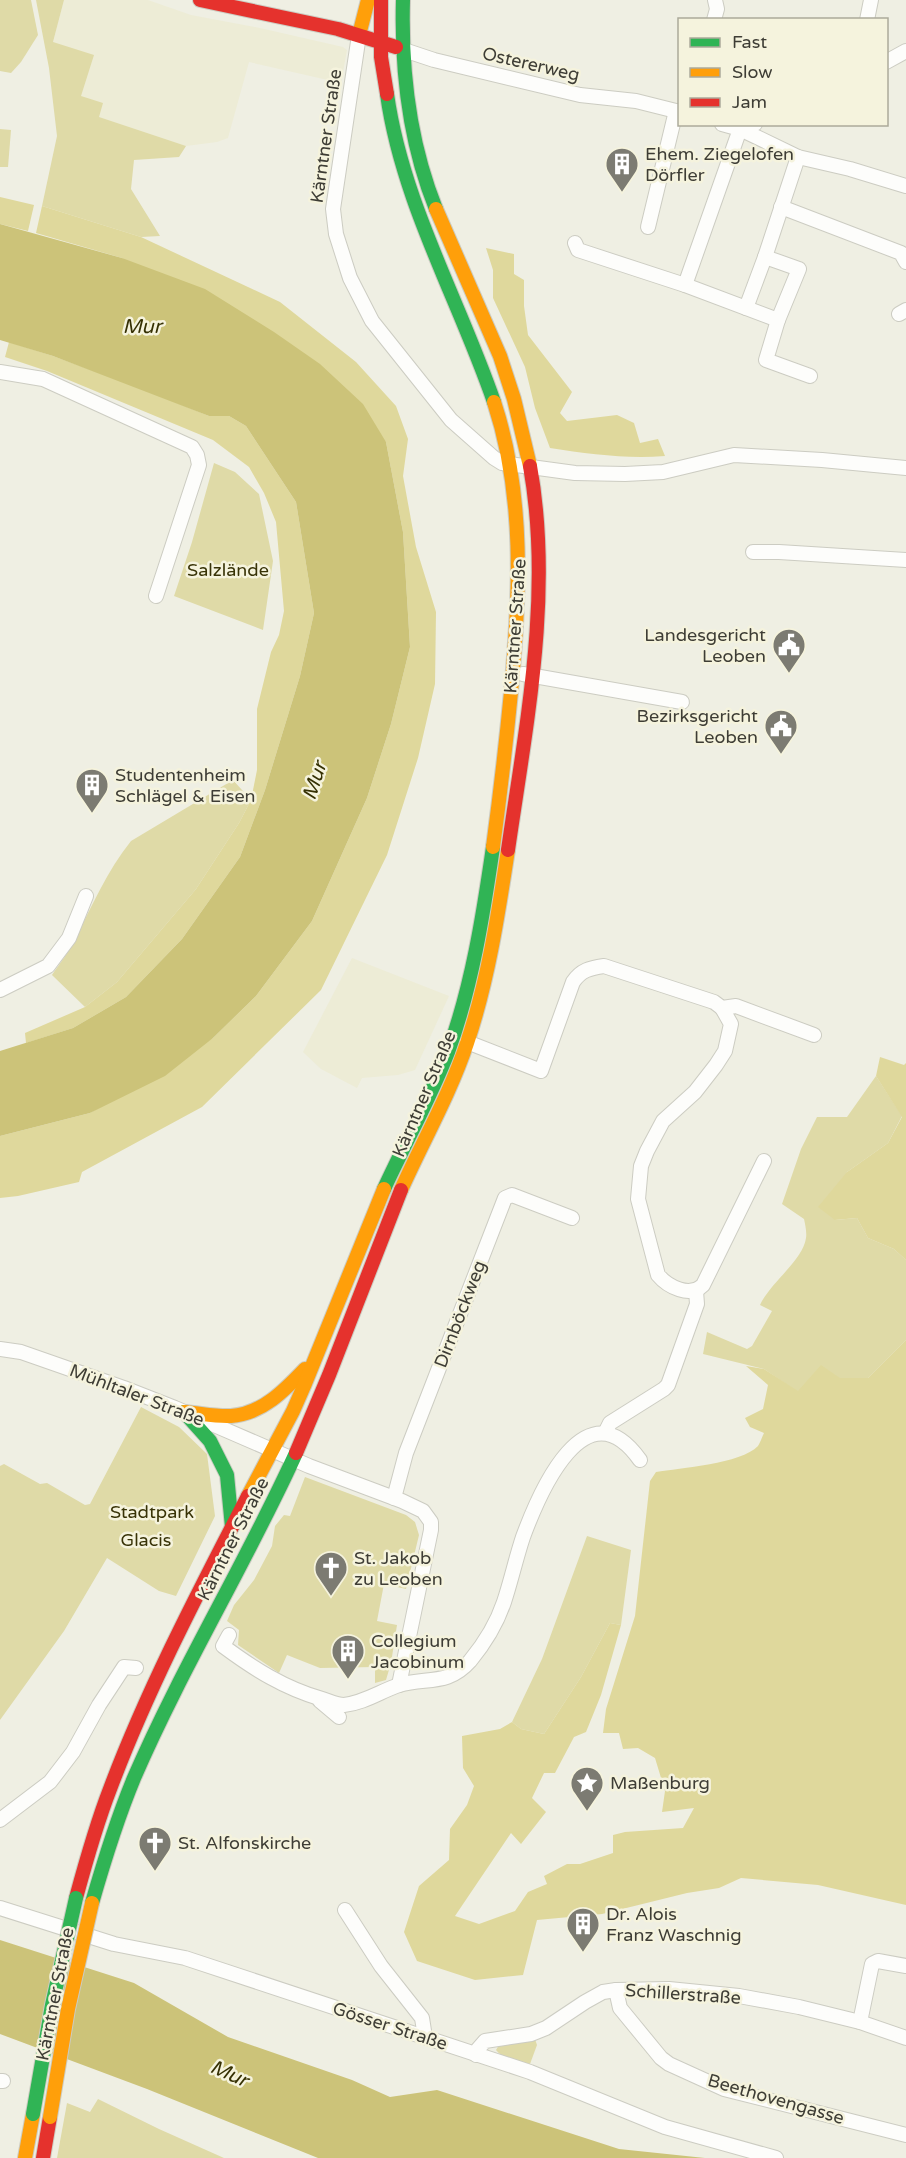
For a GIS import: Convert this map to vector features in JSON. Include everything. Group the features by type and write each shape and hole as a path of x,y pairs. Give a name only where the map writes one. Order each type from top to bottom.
{"main road":[{"name":"Ostererweg","path":"200,0 359,35 401,49"},
{"path":"359,35 368,0"},
{"name":"Kärntner Straße","path":"25,2158 52,2005 76,1898 94,1833 116,1773 174,1643 291,1416 315,1361 360,1242 433,1087 459,1017 483,911 494,842 518,610 519,553 510,464 506,439 484,369 418,212 406,175 386,95 381,41 381,0"},
{"name":"Kärntner Straße","path":"43,2158 68,2009 92,1903 112,1836 133,1779 190,1659 252,1545 307,1430 386,1223 438,1113 467,1042 496,924 531,675 539,573 538,543 530,467 521,423 507,375 481,309 444,230 411,126 401,49 403,0"},
{"path":"184,1412 232,1416 262,1407 284,1391 315,1361"},
{"path":"184,1412 210,1442 227,1475 232,1527"}],"street":[{"path":"715,18 716,0"},
{"path":"867,18 871,0"},
{"name":"Kärntner Straße","path":"359,35 333,209 336,234 350,278 372,321 450,420 494,458 510,464"},
{"name":"Ostererweg","path":"401,49 434,60 580,95 636,101 678,112 648,227"},
{"path":"888,61 906,51"},
{"path":"729,126 798,157 850,169 906,186"},
{"path":"740,129 749,126"},
{"path":"685,285 740,129"},
{"path":"746,308 798,157"},
{"path":"781,207 904,256"},
{"path":"575,243 578,250 685,285 778,320"},
{"path":"765,257 799,269 778,320 766,360 810,375"},
{"path":"0,372 43,379 192,447 199,465 156,596"},
{"path":"510,464 575,473 653,473 734,455 906,468"},
{"path":"753,552 906,560"},
{"path":"512,672 682,702"},
{"path":"0,990 48,966 69,938 86,896"},
{"path":"467,1042 541,1071 573,982 579,974 588,969 604,966 714,1002 722,1008 731,1024 725,1051 708,1078 663,1121 641,1166 638,1194 657,1275 664,1282 676,1288 690,1292 696,1291 703,1285 764,1161"},
{"path":"722,1008 736,1006 814,1035"},
{"name":"Dirnböckweg","path":"394,1498 406,1453 505,1198 512,1195 572,1218"},
{"path":"605,1432 610,1423 668,1385 697,1304 696,1291"},
{"name":"Mühltaler Straße","path":"0,1349 21,1352 124,1388 272,1450"},
{"path":"229,1635 223,1646 269,1678 312,1696 343,1705 373,1697 399,1685 445,1678 470,1661 486,1639 499,1615 536,1504 566,1455 583,1437 605,1432 626,1444 640,1460"},
{"path":"272,1450 423,1511 431,1522 399,1685"},
{"path":"0,1820 50,1782 73,1752 99,1705 124,1667 136,1668"},
{"path":"312,1696 328,1706 339,1717"},
{"name":"Gösser Straße","path":"0,1908 114,1944 185,1958 530,2072 665,2127 776,2158"},
{"path":"345,1910 381,1966 422,2018 425,2037"},
{"path":"860,2022 872,1964 878,1961 906,1965"},
{"name":"Schillerstraße","path":"476,2055 485,2041 531,2034 546,2028 603,1992 616,1990 669,1989 739,1996 860,2022 906,2038"},
{"name":"Beethovengasse","path":"616,1990 620,2007 661,2058 669,2064 724,2089 906,2135"}],"shaded area":[{"path":"64,0 148,0 191,15 343,47 347,50 341,83 249,62 228,138 217,142 186,146 158,138 98,117 81,96 53,42"},
{"path":"0,197 34,205 28,231 0,224"},
{"path":"42,206 141,237 280,302 356,362 396,406 408,439 403,476 416,547 436,612 435,684 418,758 387,855 321,990 202,1107 82,1172 79,1182 0,1198 0,1136 90,1113 213,1038 256,996 312,921 367,798 391,724 410,647 403,532 386,442 122,258 36,233"},
{"path":"486,248 514,254 514,274 524,280 524,306 528,335 572,392 560,413 567,421 617,415 634,423 640,443 658,439 665,456 593,454 550,448 535,408 525,367 493,298 493,270"},
{"path":"9,342 140,388 209,416 229,416 246,426 296,502 314,613 300,676 265,790 240,857 182,939 126,997 73,1028 26,1043 25,1033 85,1007 117,982 196,889 239,823 251,800 257,770 257,709 284,611 276,522 264,493 249,467 213,440 47,371 5,357"},
{"path":"352,958 449,996 415,1070 398,1075 362,1078 357,1088 321,1069 303,1052"},
{"path":"880,1057 904,1065 906,1063 906,1260 894,1249 868,1238 857,1218 835,1220 818,1207 847,1172 888,1143 902,1117 876,1076"},
{"path":"906,1340 906,1905 818,1885 741,1878 719,1888 687,1893 602,1914 537,1920 523,1975 475,1980 417,1961 404,1932 419,1886 449,1860 450,1829 467,1805 474,1786 463,1768 462,1736 500,1729 512,1722 521,1729 544,1734 581,1677 610,1623 621,1625 601,1695 586,1732 574,1737 555,1773 544,1773 532,1798 546,1812 521,1844 511,1833 455,1916 479,1924 515,1911 528,1892 547,1884 544,1876 567,1864 580,1864 613,1853 613,1835 683,1828 694,1808 662,1812 665,1791 655,1758 638,1748 623,1749 619,1733 603,1733 606,1709 635,1616 650,1481 656,1472 725,1461 750,1452 758,1446 764,1433 750,1427 745,1418 763,1409 768,1385 746,1366 764,1369 798,1391 821,1365 840,1378 868,1378"}],"green space":[{"path":"0,0 31,0 38,35 11,73 0,71"},
{"path":"36,0 64,0 53,42 94,55 81,96 103,103 99,117 186,146 179,157 134,160 131,189 160,236 141,237 42,206 57,136 49,68"},
{"path":"0,129 11,130 8,167 0,167"},
{"name":"Salzlände","path":"214,463 235,472 259,494 273,561 263,630 174,596"},
{"path":"233,780 251,800 239,823 196,889 117,982 85,1007 52,975 70,948 115,864 131,841"},
{"path":"876,1076 902,1116 888,1143 847,1172 835,1220 857,1218 868,1238 894,1249 906,1260 906,1340 868,1378 840,1378 798,1392 764,1369 703,1354 707,1332 747,1349 752,1346 772,1311 760,1305 799,1255 806,1238 804,1219 782,1204 801,1149 817,1117 847,1117"},
{"name":"Stadtpark","path":"141,1407 179,1427 207,1454 215,1516 176,1596 159,1591 107,1558 64,1631 0,1720 0,1466 4,1464 40,1484 47,1483 85,1505 90,1504"},
{"path":"305,1477 406,1515 415,1522 419,1535 406,1589 384,1584 377,1621 397,1625 386,1680 375,1683 375,1667 320,1668 287,1655 279,1673 238,1645 239,1630 227,1621 234,1605 254,1580 272,1546 275,1526 284,1515 290,1516"},
{"path":"587,1536 631,1550 621,1625 610,1623 581,1677 544,1734 521,1729 512,1722 542,1659"},
{"path":"535,2039 537,2045 530,2064 507,2058 496,2050 499,2045"},
{"path":"98,2099 224,2158 57,2158 67,2103 90,2112"}],"water":[{"name":"Mur","path":"0,224 122,258 205,289 320,364 363,404 386,442 403,532 410,647 391,724 367,798 312,921 256,996 213,1038 165,1076 90,1113 0,1136 0,1051 73,1028 126,997 182,939 240,857 265,790 300,676 314,613 296,502 246,426 229,416 209,416 53,356 0,340"},
{"name":"Mur","path":"0,1940 134,1983 228,2037 352,2080 390,2097 437,2090 619,2149 705,2158 318,2158 147,2089 0,2034"}],"traffic: fast":[{"path":"403,0 405,80 413,132 436,209"},
{"path":"387,94 394,134 418,212 494,402"},
{"path":"384,1189 448,1052 464,1002 476,951 493,847"},
{"path":"184,1412 210,1441 227,1475 232,1527"},
{"path":"92,1903 134,1778 193,1655 296,1453"},
{"path":"33,2114 52,2005 76,1898"}],"traffic: slow":[{"path":"359,35 368,0"},
{"path":"436,209 500,356 514,399 530,466"},
{"path":"493,847 511,692 518,582 518,546 511,473 494,402"},
{"path":"401,1190 453,1081 467,1043 492,948 508,850"},
{"path":"248,1496 293,1411 384,1189"},
{"path":"184,1412 231,1416 253,1411 281,1393 305,1369"},
{"path":"50,2117 68,2009 92,1903"},
{"path":"25,2158 33,2114"}],"traffic: jam":[{"path":"200,0 338,29 396,47"},
{"path":"381,0 381,57 387,94"},
{"path":"508,850 529,707 538,610 539,562 530,466"},
{"path":"296,1453 401,1190"},
{"path":"76,1898 91,1843 125,1751 175,1640 248,1496"},
{"path":"43,2158 50,2117"}],"place":[{"name":"Ehem. Ziegelofen Dörfler","path":"622,193"},
{"name":"Landesgericht Leoben","path":"789,674"},
{"name":"Bezirksgericht Leoben","path":"781,755"},
{"name":"Studentenheim Schlägel & Eisen","path":"92,814"},
{"name":"St. Jakob zu Leoben","path":"331,1597"},
{"name":"Collegium Jacobinum","path":"348,1680"},
{"name":"Maßenburg","path":"587,1812"},
{"name":"St. Alfonskirche","path":"155,1872"},
{"name":"Dr. Alois Franz Waschnig","path":"583,1953"}],"park label":[{"name":"Glacis","path":"146,1540"}]}
